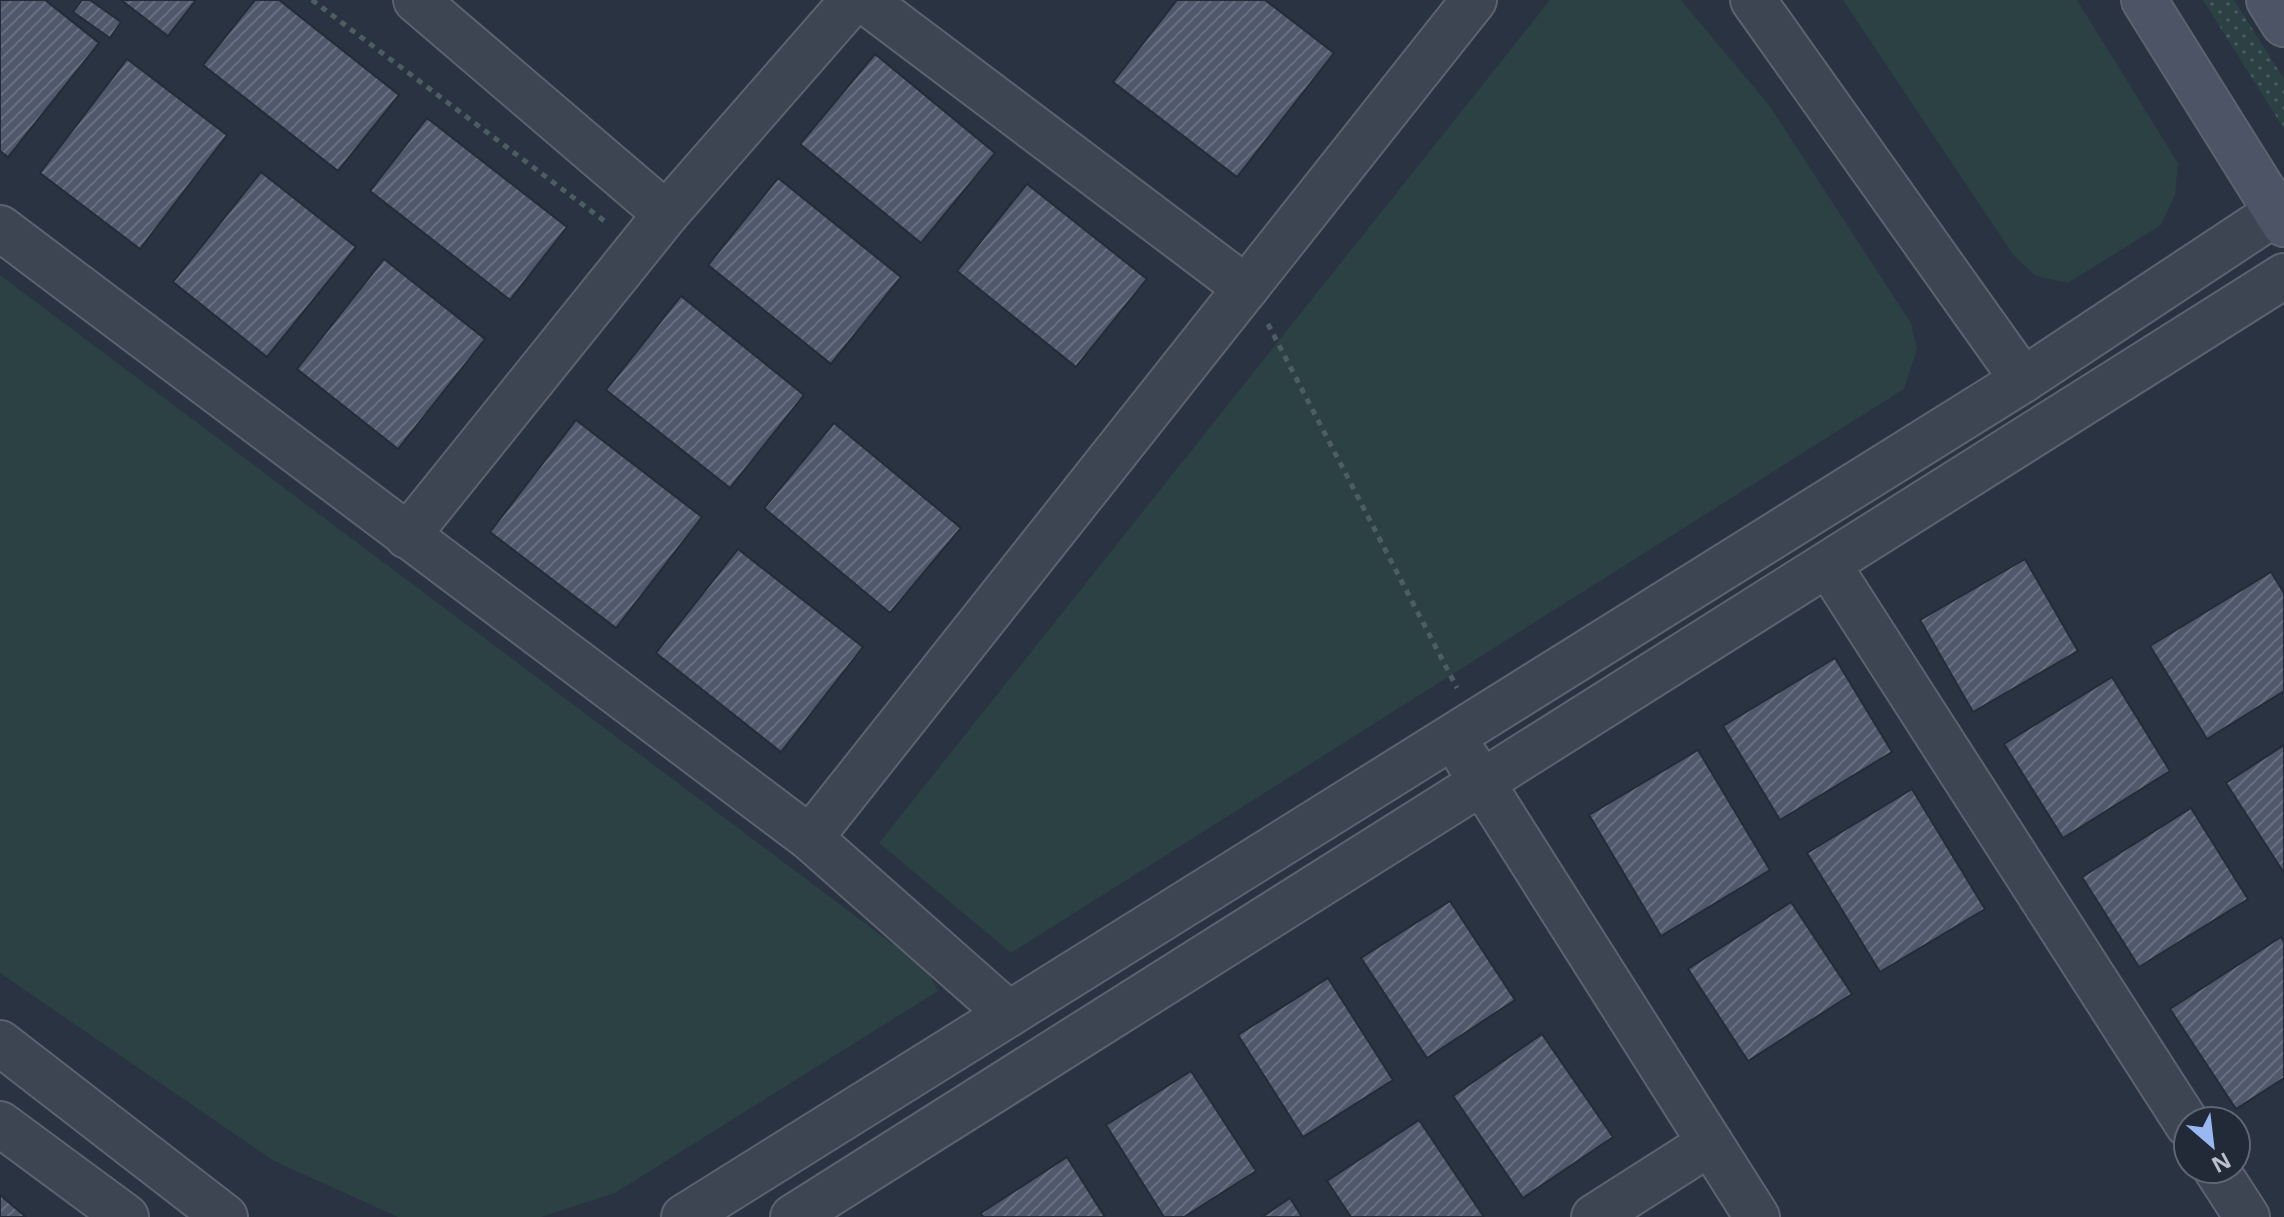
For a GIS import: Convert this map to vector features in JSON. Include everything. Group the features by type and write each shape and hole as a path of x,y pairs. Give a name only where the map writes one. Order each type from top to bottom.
{"main road":[{"path":"2144,0 2280,218"},
{"path":"2269,0 2284,24"}],"street":[{"path":"416,0 652,231"},
{"path":"407,536 652,231 853,0"},
{"path":"864,0 1246,288"},
{"path":"810,838 1474,0"},
{"path":"1753,0 2023,380"},
{"path":"684,1217 2280,218"},
{"path":"0,228 810,838 1009,1014"},
{"path":"793,1217 1829,566 2284,276"},
{"path":"1829,566 2175,1105"},
{"path":"1453,737 1757,1217"},
{"path":"0,1043 225,1217"},
{"path":"0,1124 126,1217"},
{"path":"1594,1217 1710,1143"},
{"path":"2226,1185 2247,1217"}],"path":[{"path":"312,0 652,231"},
{"path":"1246,288 1278,341 1457,687 1453,737"}],"green space":[{"path":"1550,0 1681,0 1769,105 1911,323 1917,349 1904,389 1011,953 879,843"},
{"path":"1843,0 2077,0 2178,163 2175,195 2161,225 2068,283 2036,276 2014,256"},
{"path":"2203,0 2234,0 2284,79 2284,129"},
{"path":"0,275 926,969 938,991 615,1193 541,1217 398,1217 274,1161 0,973"}],"building":[{"path":"0,0 45,0 99,43 8,157 0,151"},
{"path":"82,0 90,0 121,22 110,38 73,12"},
{"path":"121,0 196,0 168,36"},
{"path":"255,0 279,0 399,95 338,171 203,65"},
{"path":"1177,0 1265,0 1334,53 1237,177 1113,82"},
{"path":"875,54 995,153 921,243 800,144"},
{"path":"127,59 227,135 140,249 40,173"},
{"path":"427,118 567,227 510,300 370,191"},
{"path":"261,172 356,247 267,357 173,282"},
{"path":"778,178 901,277 831,364 708,265"},
{"path":"1027,184 1147,279 1076,367 957,271"},
{"path":"384,259 485,339 398,449 297,369"},
{"path":"681,296 804,395 730,488 606,390"},
{"path":"576,420 702,517 616,628 490,532"},
{"path":"834,423 961,528 890,613 764,508"},
{"path":"738,549 863,647 781,752 656,653"},
{"path":"2025,559 2078,651 1973,712 1920,620"},
{"path":"2271,572 2284,593 2284,691 2207,739 2150,646"},
{"path":"1835,658 1892,752 1780,820 1723,726"},
{"path":"2112,677 2170,771 2063,838 2004,744"},
{"path":"2284,745 2284,873 2226,783"},
{"path":"1698,750 1770,870 1661,936 1589,815"},
{"path":"1912,789 1985,909 1880,972 1807,853"},
{"path":"2191,808 2248,899 2139,967 2082,877"},
{"path":"1450,901 1515,1000 1427,1058 1361,958"},
{"path":"1791,902 1852,994 1748,1061 1688,969"},
{"path":"2281,937 2284,942 2284,1078 2242,1105 2233,1105 2170,1009"},
{"path":"1328,978 1393,1080 1303,1137 1238,1035"},
{"path":"1542,1034 1613,1137 1523,1198 1453,1096"},
{"path":"1191,1071 1256,1171 1184,1217 1164,1217 1106,1125"},
{"path":"1419,1120 1484,1217 1351,1217 1327,1181"},
{"path":"1067,1157 1105,1217 983,1217 981,1213"},
{"path":"0,1195 26,1217 0,1217"},
{"path":"1290,1198 1302,1217 1262,1217"}]}
